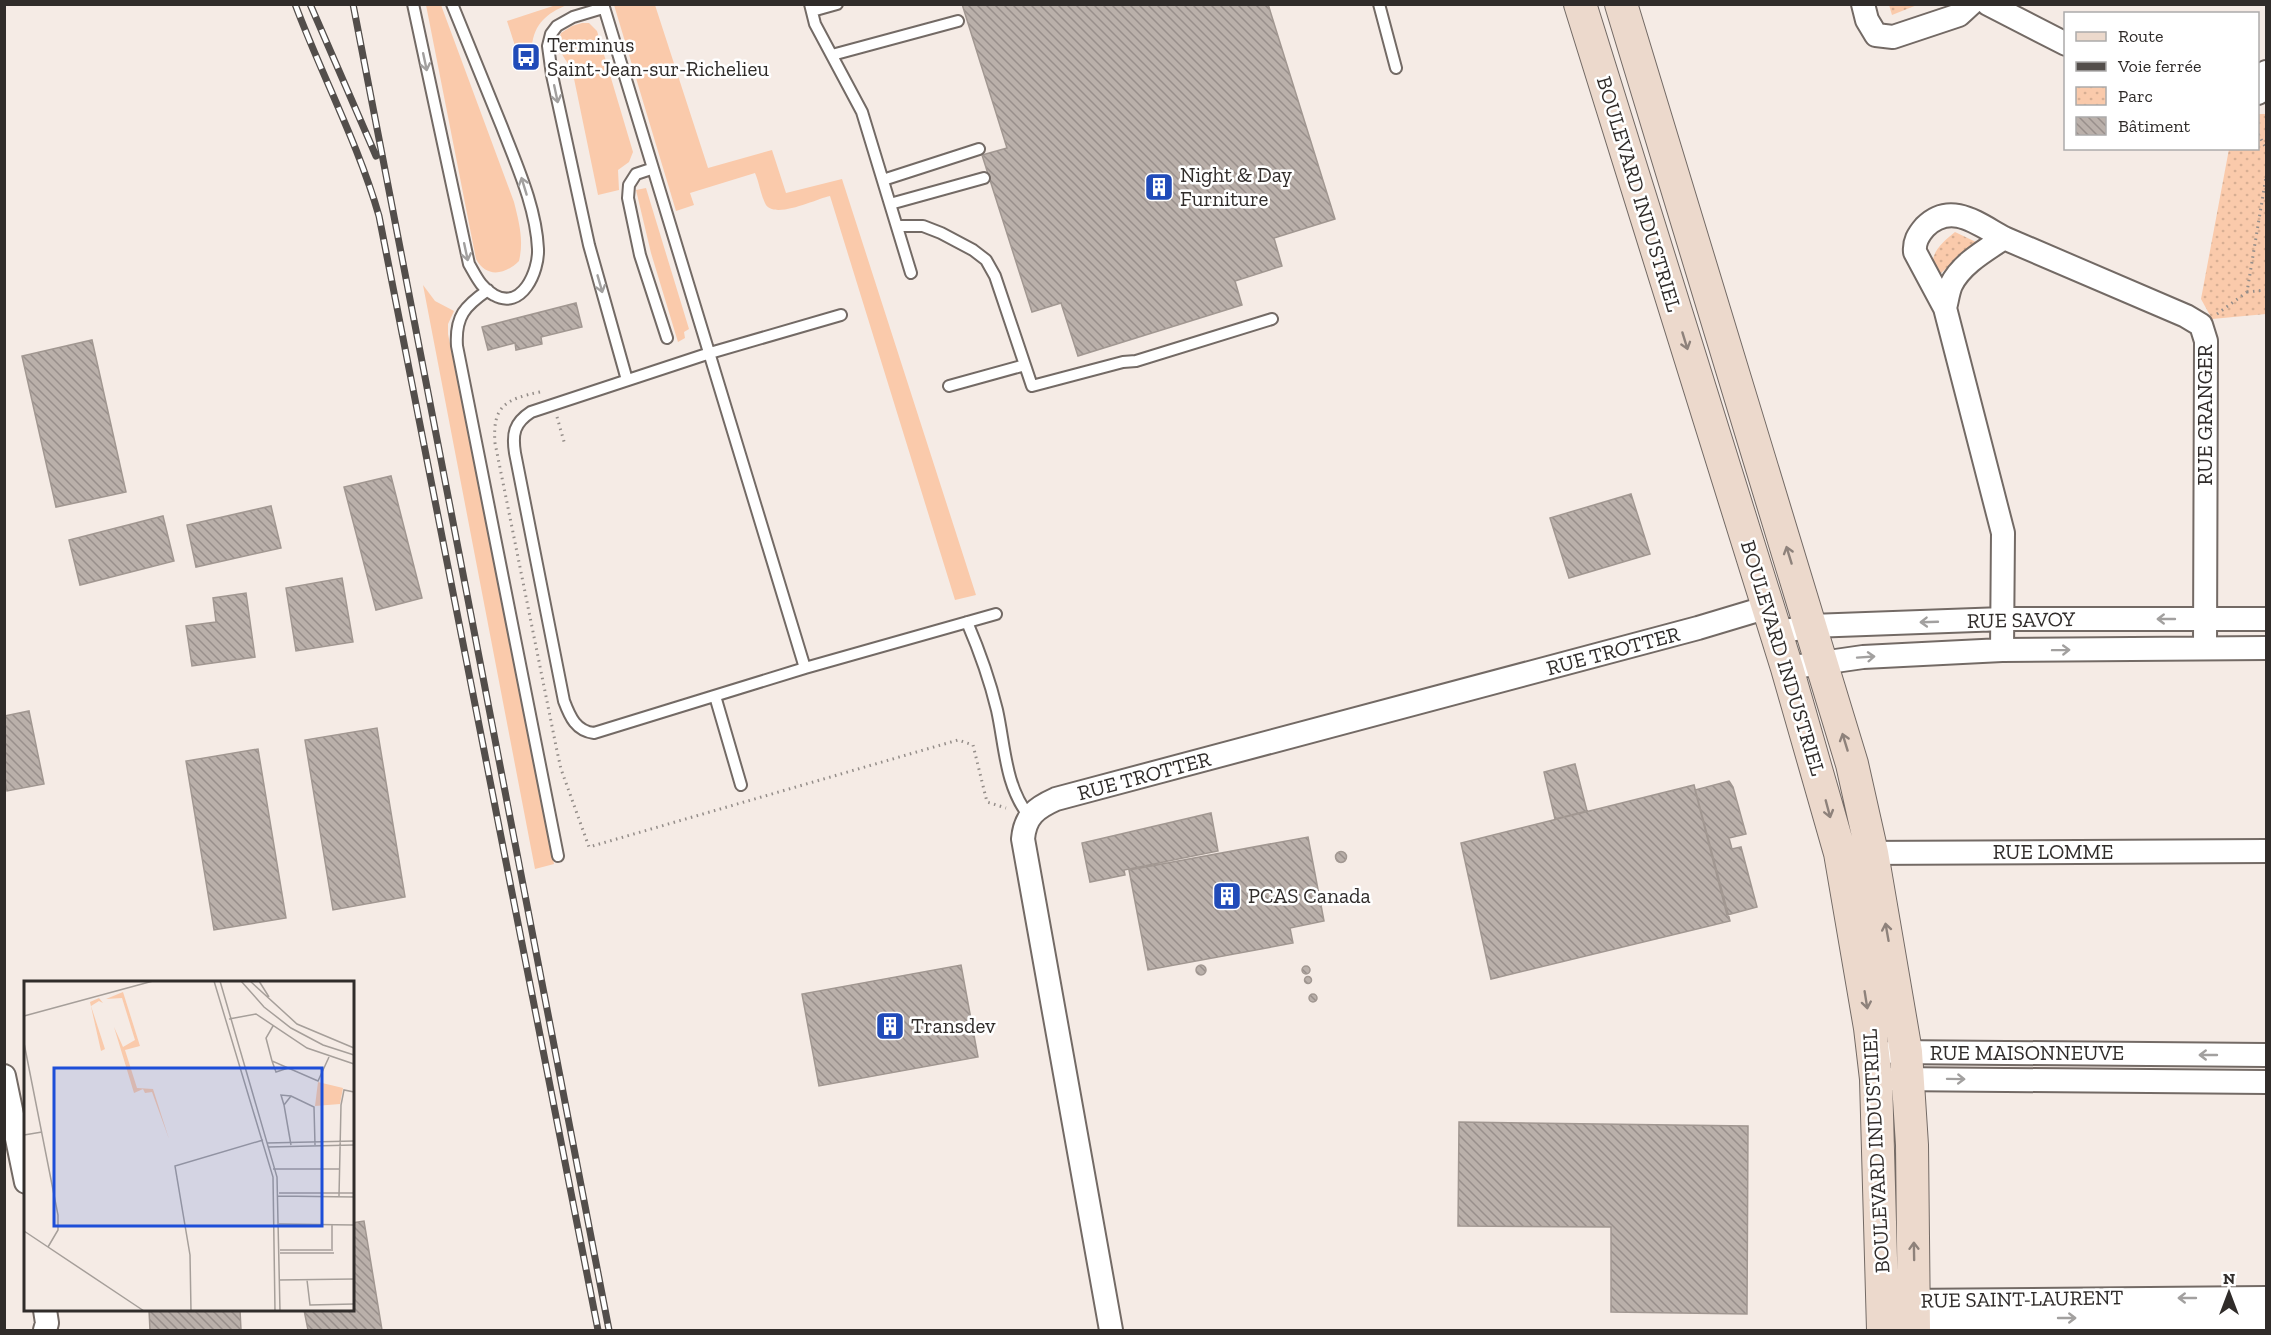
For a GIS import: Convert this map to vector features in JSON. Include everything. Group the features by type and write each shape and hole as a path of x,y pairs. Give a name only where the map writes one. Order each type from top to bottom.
{"street":[{"name":"BOULEVARD INDUSTRIEL","path":"1580,4 1787,668 1840,853 1875,1065 1899,1316"},
{"name":"BOULEVARD INDUSTRIEL","path":"1621,4 1852,764 1872,853 1908,1065 1912,1157 1899,1316"},
{"path":"1863,4 1867,20 1876,35 1893,38 1959,15 1971,4"},
{"path":"1988,4 2064,43"},
{"path":"2259,90 2266,72"},
{"name":"RUE GRANGER","path":"2002,650 2002,533 1945,308 1916,252 1915,243 1923,229 1937,216 1952,214 2186,316 2201,326 2206,341 2205,648"},
{"path":"1945,308 1951,285 1960,272 1977,256 2004,238"},
{"name":"RUE SAVOY","path":"1772,620 1811,626 2003,619 2266,619"},
{"name":"RUE TROTTER","path":"1029,816 1056,799 1698,628 1772,620"},
{"name":"RUE SAVOY","path":"1787,668 1863,657 2002,650 2266,648"},
{"path":"1029,816 1024,827 1023,838 1111,1330"},
{"name":"RUE LOMME","path":"1840,853 2266,851"},
{"path":"2180,1082 2181,1054"},
{"name":"RUE MAISONNEUVE","path":"1875,1065 2181,1054 2266,1055"},
{"name":"RUE MAISONNEUVE","path":"1908,1065 2180,1082 2266,1082"},
{"path":"4,1076 24,1172"},
{"name":"RUE SAINT-LAURENT","path":"1899,1316 2160,1309 2266,1298"},
{"name":"RUE SAINT-LAURENT","path":"2160,1309 2266,1319"},
{"path":"45,1311 47,1323 45,1330"}],"lane":[{"path":"413,4 469,264 480,284 495,297 510,298 522,293 534,277 537,242 525,185 452,4"},
{"path":"837,4 811,8 815,24 862,112 911,273"},
{"path":"1379,4 1396,68"},
{"path":"627,380 589,244 548,46 551,34 557,26 573,17 603,6 805,668"},
{"path":"832,56 958,21"},
{"path":"883,180 979,149"},
{"path":"651,169 636,174 629,185 628,198 640,255 667,338"},
{"path":"890,204 984,178"},
{"path":"897,226 922,226 941,233 974,250 986,260 995,276 1032,386 1123,362 1136,361 1272,319"},
{"path":"488,290 468,304 460,317 456,331 457,346 558,856"},
{"path":"841,315 710,353 553,404 521,418 514,428 513,438 564,701 570,716 585,732 594,733 805,668 996,614"},
{"path":"949,386 1025,365"},
{"path":"967,622 997,710 1013,788 1018,802 1029,816"},
{"path":"715,696 741,785"}],"path":[{"path":"2247,292 2266,177"},
{"path":"2201,326 2247,292 2266,290"},
{"path":"553,404 565,444"}],"green space":[{"path":"1889,4 1917,5 1892,15"},
{"path":"426,5 441,5 514,202 520,231 519,261 502,272 490,272 476,259"},
{"path":"556,5 567,5 543,20 533,38 532,46 517,52 507,21"},
{"path":"614,5 655,5 708,168 772,150 786,193 842,179 976,595 955,600 830,196 787,209 771,209 764,201 755,173 690,193 694,205 676,211"},
{"path":"582,23 589,23 597,31 633,152 629,162 618,170 619,190 598,195 572,69 563,56 559,43 561,33"},
{"path":"2259,114 2266,114 2266,314 2212,319 2201,299 2229,150 2259,150"},
{"path":"646,188 689,329 684,332 685,338 678,342 651,253 636,190"},
{"path":"1955,232 1976,242 1941,273 1933,267 1934,256 1942,243"},
{"path":"423,285 435,301 454,311 448,324 448,334 554,864 535,869"}],"building":[{"name":"Night & Day Furniture","path":"962,4 1268,4 1335,219 1274,238 1282,266 1235,281 1242,305 1078,356 1061,303 1032,312 982,155 1007,148"},
{"path":"576,303 582,327 541,337 542,344 516,350 515,343 488,350 482,327"},
{"path":"92,340 126,492 56,507 22,356"},
{"path":"391,476 422,598 376,610 344,487"},
{"path":"1631,494 1650,554 1569,578 1550,518"},
{"path":"271,506 281,548 196,567 187,525"},
{"path":"163,516 174,561 80,585 69,540"},
{"path":"342,578 353,642 296,651 286,588"},
{"path":"246,593 255,657 192,666 186,626 216,622 213,598"},
{"path":"29,711 44,784 7,791 4,776 4,716"},
{"path":"377,728 405,897 333,910 305,740"},
{"path":"258,749 286,918 214,930 186,761"},
{"path":"1575,764 1587,811 1555,819 1544,772"},
{"path":"1729,781 1733,787 1746,834 1729,838 1732,849 1741,847 1757,907 1727,915 1695,790"},
{"path":"1694,785 1730,921 1491,979 1461,843"},
{"path":"1211,813 1218,851 1124,870 1125,875 1090,882 1082,843"},
{"name":"PCAS Canada","path":"1308,837 1324,921 1290,928 1293,943 1148,970 1129,870"},
{"path":"1341,852 1345,853 1345,861 1341,862 1337,861 1336,857 1337,853"},
{"name":"Transdev","path":"961,965 978,1057 819,1086 802,994"},
{"path":"1201,965 1206,970 1201,975 1196,970"},
{"path":"1306,966 1310,970 1306,974 1302,970"},
{"path":"1308,976 1312,980 1308,984 1304,980"},
{"path":"1313,994 1317,998 1313,1002 1309,998"},
{"path":"1459,1122 1748,1126 1747,1314 1611,1312 1611,1227 1458,1226"},
{"path":"364,1221 382,1330 308,1330 304,1311 354,1311 354,1223"},
{"path":"149,1311 240,1311 241,1330 150,1330"}],"railway":[{"path":"295,4 361,162 379,216 598,1330"},
{"path":"310,4 376,156"},
{"path":"353,4 609,1330"}],"place":[{"name":"Terminus Saint-Jean-sur-Richelieu","path":"526,57"},
{"name":"Night & Day Furniture","path":"1159,187"},
{"name":"PCAS Canada","path":"1227,896"},
{"name":"Transdev","path":"890,1026"}]}
